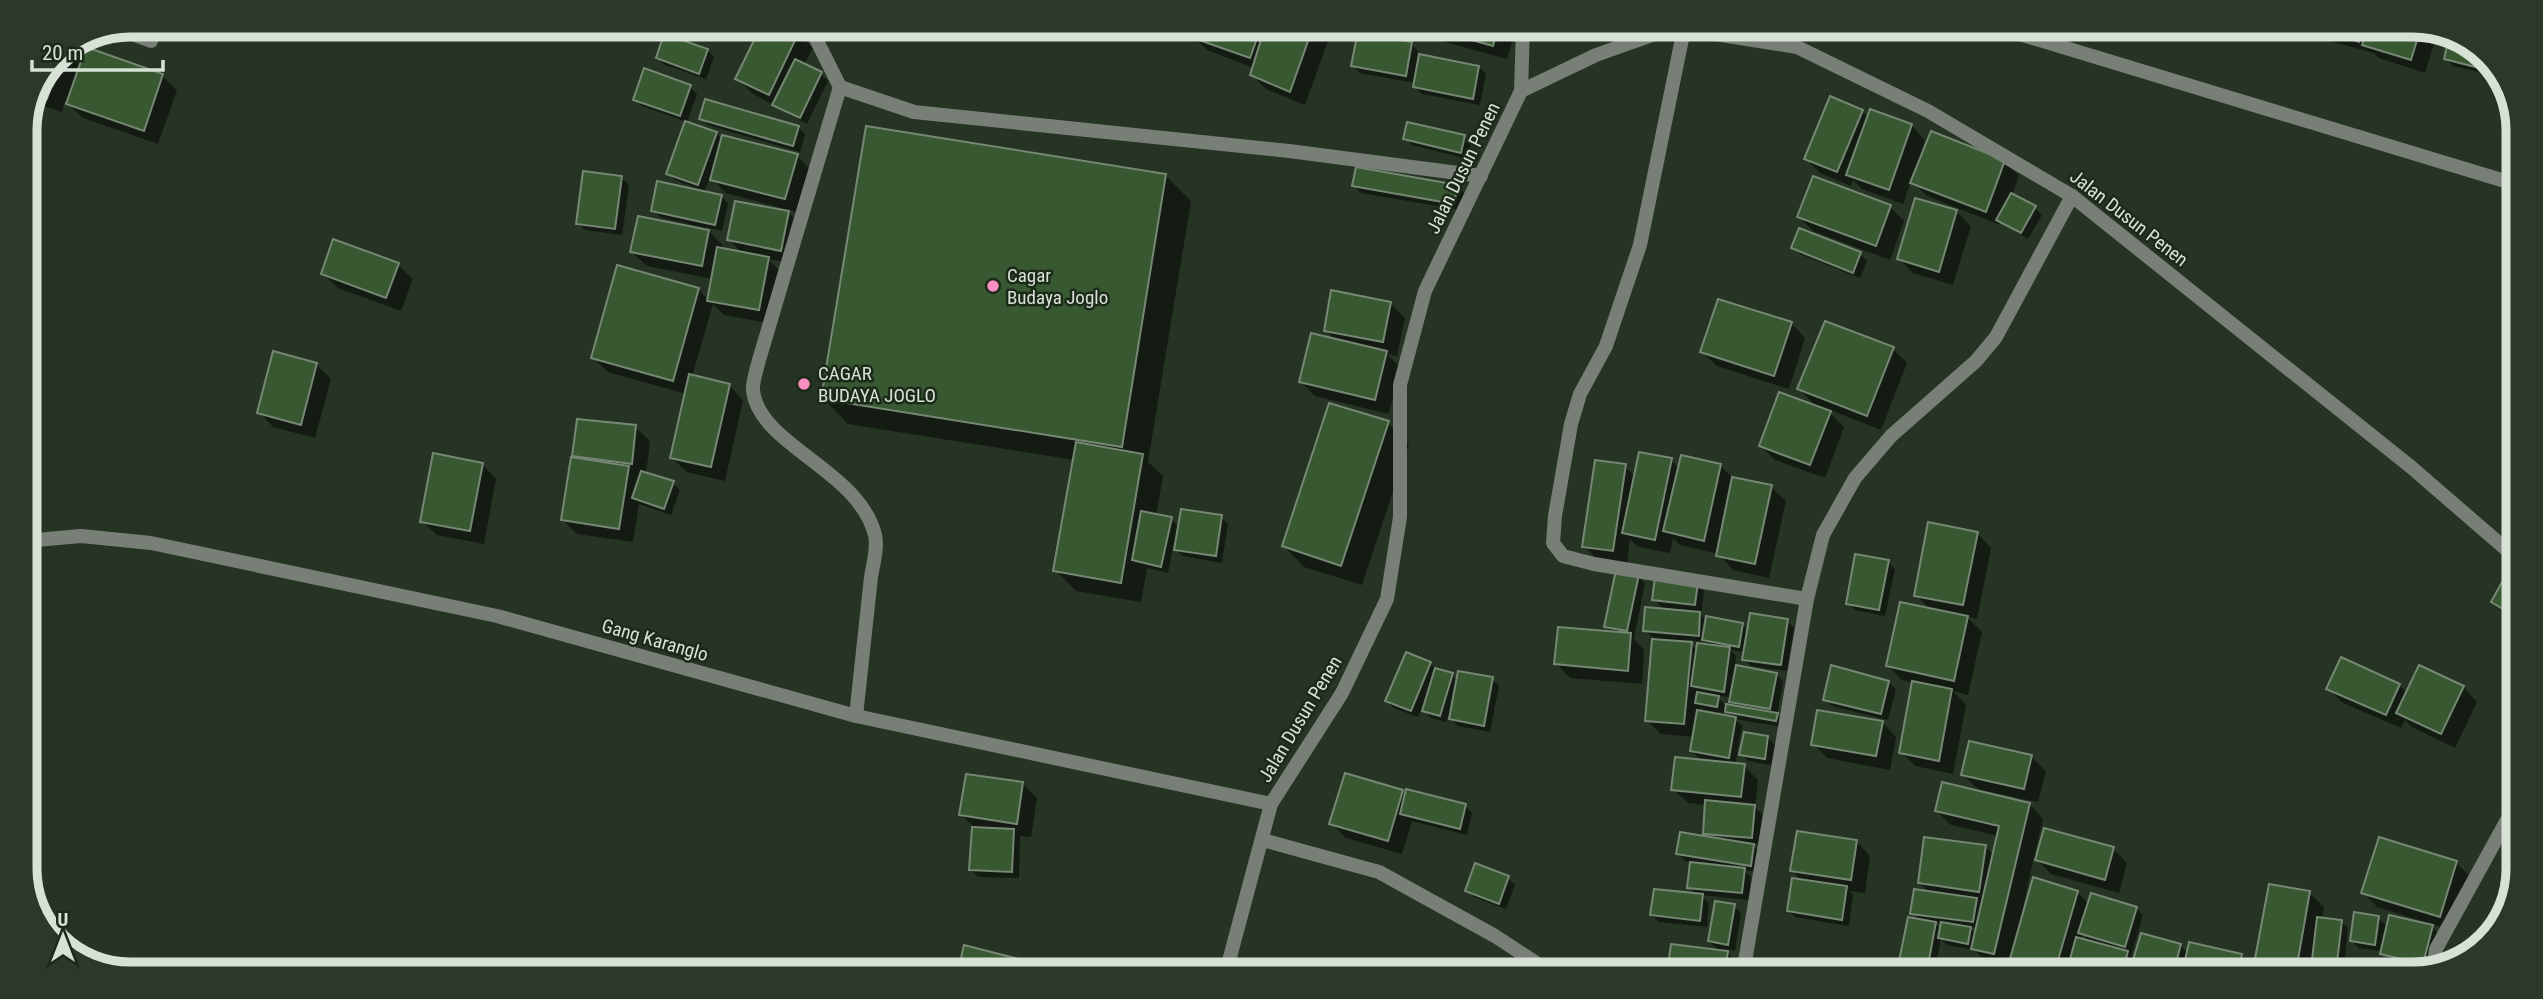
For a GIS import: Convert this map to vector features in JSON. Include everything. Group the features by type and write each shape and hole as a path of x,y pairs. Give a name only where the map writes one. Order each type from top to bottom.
{"street":[{"path":"140,37 151,41"},
{"path":"815,37 840,87 759,360 753,390 760,411 778,432 843,483 862,506 876,536 856,716"},
{"path":"1521,91 1522,37"},
{"name":"Jalan Dusun Penen","path":"1229,962 1272,804 1342,693 1387,599 1401,517 1401,385 1425,291 1521,91 1596,55 1647,37"},
{"path":"1682,37 1640,245 1606,346 1580,394 1571,424 1553,543 1563,556 1594,564 1807,599"},
{"name":"Jalan Dusun Penen","path":"1734,37 1797,47 1928,111 2072,196 2411,467 2506,549"},
{"path":"2029,37 2506,181"},
{"path":"840,87 914,112 1289,151 1481,176"},
{"path":"1745,962 1807,599 1823,535 1855,478 1891,436 1976,361 1996,337 2072,196"},
{"name":"Gang Karanglo","path":"37,540 81,536 151,543 497,616 856,716 1272,804"},
{"path":"2434,959 2436,949 2506,823"},
{"path":"1263,840 1379,872 1495,936 1535,962"}],"building":[{"path":"663,37 673,37 708,49 699,74 656,58"},
{"path":"756,37 797,37 769,95 735,79"},
{"path":"1190,37 1257,37 1250,58"},
{"path":"1262,37 1309,37 1290,92 1250,75"},
{"path":"1357,37 1387,37 1412,42 1406,76 1351,66"},
{"path":"1461,37 1496,37 1493,46"},
{"path":"2344,37 2361,37 2359,42"},
{"path":"2365,37 2418,37 2411,60 2362,45"},
{"path":"2447,43 2470,56 2483,69 2444,59"},
{"path":"87,47 163,74 144,131 66,104"},
{"path":"1419,54 1479,66 1473,99 1413,87"},
{"path":"795,59 822,72 800,118 772,105"},
{"path":"644,68 691,85 680,116 633,100"},
{"path":"56,74 47,99 43,98 44,94"},
{"path":"1830,96 1863,110 1837,172 1804,159"},
{"path":"705,99 799,126 793,146 699,119"},
{"path":"1870,109 1912,124 1889,190 1846,175"},
{"path":"685,121 717,132 698,185 666,174"},
{"path":"1407,122 1465,135 1461,153 1403,139"},
{"name":"Cagar Budaya Joglo","path":"866,126 1166,174 1122,447 821,399"},
{"path":"1931,131 2005,160 1986,212 1910,183"},
{"path":"722,135 798,154 785,199 710,180"},
{"path":"1356,167 1458,185 1454,204 1352,186"},
{"path":"583,171 622,176 615,229 576,224"},
{"path":"1813,176 1891,205 1876,246 1797,217"},
{"path":"657,181 722,195 715,225 651,211"},
{"path":"2011,193 2036,206 2021,233 1996,220"},
{"path":"1915,198 1957,210 1939,272 1897,259"},
{"path":"735,201 789,211 781,251 727,240"},
{"path":"638,216 709,230 702,266 630,252"},
{"path":"1799,228 1861,252 1853,273 1791,248"},
{"path":"333,239 399,263 386,298 321,274"},
{"path":"717,247 769,257 759,310 707,301"},
{"path":"617,265 699,288 673,381 591,358"},
{"path":"1331,290 1391,302 1383,342 1324,331"},
{"path":"1718,299 1792,322 1774,376 1700,352"},
{"path":"1825,321 1894,347 1867,416 1797,389"},
{"path":"1311,333 1387,351 1375,400 1299,382"},
{"path":"273,351 317,363 301,425 257,413"},
{"path":"689,374 730,384 711,467 670,458"},
{"path":"1779,392 1831,411 1810,465 1759,446"},
{"path":"1329,403 1389,421 1341,566 1282,546"},
{"path":"577,419 636,425 632,464 572,456"},
{"path":"1076,442 1143,454 1121,583 1053,571"},
{"path":"1639,452 1672,458 1655,540 1622,533"},
{"path":"433,453 483,463 470,531 420,522"},
{"path":"1681,455 1721,464 1704,541 1663,531"},
{"path":"571,457 629,466 619,529 561,520"},
{"path":"1595,460 1626,464 1613,551 1582,547"},
{"path":"641,471 674,481 664,509 632,498"},
{"path":"1732,477 1772,485 1755,564 1716,556"},
{"path":"1181,509 1222,515 1216,556 1174,550"},
{"path":"1141,511 1172,517 1161,567 1132,560"},
{"path":"1928,522 1978,532 1963,605 1914,596"},
{"path":"1855,554 1889,560 1879,610 1846,604"},
{"path":"1616,570 1639,574 1627,631 1604,627"},
{"path":"1655,577 1698,582 1695,605 1652,600"},
{"path":"2502,582 2506,584 2506,611 2491,602"},
{"path":"1900,602 1968,616 1954,681 1886,666"},
{"path":"1645,607 1700,612 1699,636 1643,631"},
{"path":"1750,613 1788,619 1781,665 1742,660"},
{"path":"1706,616 1743,623 1739,647 1702,640"},
{"path":"1558,627 1631,633 1628,671 1554,664"},
{"path":"1652,639 1692,642 1684,724 1645,721"},
{"path":"1697,643 1730,647 1724,692 1691,686"},
{"path":"1406,652 1431,662 1411,711 1385,701"},
{"path":"2341,657 2400,684 2386,715 2326,689"},
{"path":"1736,665 1777,673 1770,709 1729,702"},
{"path":"1831,665 1889,681 1881,714 1823,700"},
{"path":"2419,665 2464,686 2441,734 2396,713"},
{"path":"1435,668 1453,673 1440,716 1422,711"},
{"path":"1458,671 1493,677 1484,726 1449,719"},
{"path":"1912,681 1952,689 1939,761 1899,753"},
{"path":"1697,692 1719,696 1717,707 1695,703"},
{"path":"1726,704 1778,713 1776,721 1725,712"},
{"path":"1697,710 1736,717 1729,758 1690,751"},
{"path":"1817,710 1883,721 1876,756 1811,745"},
{"path":"1744,732 1768,736 1765,759 1739,755"},
{"path":"1969,741 2032,755 2024,789 1961,775"},
{"path":"1675,757 1745,764 1741,797 1671,790"},
{"path":"1345,773 1403,790 1388,841 1329,824"},
{"path":"966,774 1023,782 1017,824 959,815"},
{"path":"1942,782 2030,803 1994,954 1971,949 1999,826 1935,811"},
{"path":"1406,789 1466,804 1460,829 1400,814"},
{"path":"1705,800 1755,805 1752,838 1703,834"},
{"path":"972,827 1014,829 1012,872 969,870"},
{"path":"2044,828 2114,847 2105,880 2035,860"},
{"path":"1797,831 1857,840 1851,880 1790,871"},
{"path":"1680,832 1754,844 1751,866 1676,854"},
{"path":"1924,837 1986,845 1979,892 1918,883"},
{"path":"2379,837 2457,861 2440,917 2361,893"},
{"path":"1690,862 1745,868 1742,893 1687,888"},
{"path":"1475,863 1509,876 1499,904 1465,891"},
{"path":"2033,877 2078,891 2057,962 2009,962"},
{"path":"1792,878 1847,886 1842,920 1787,911"},
{"path":"2269,884 2310,891 2298,962 2254,962"},
{"path":"1654,889 1703,894 1700,921 1650,915"},
{"path":"1914,889 1977,898 1973,922 1910,914"},
{"path":"2091,893 2137,907 2125,947 2078,933"},
{"path":"1715,901 1735,904 1728,945 1708,941"},
{"path":"2354,912 2379,916 2375,945 2350,941"},
{"path":"2389,915 2433,925 2424,961 2414,962 2380,954"},
{"path":"1908,917 1936,922 1929,962 1899,962"},
{"path":"2317,917 2342,920 2337,962 2312,960"},
{"path":"1941,922 1971,927 1968,944 1938,938"},
{"path":"2141,933 2181,944 2176,962 2133,962"},
{"path":"2076,937 2128,951 2125,962 2069,962"},
{"path":"2189,942 2242,954 2240,962 2185,962"},
{"path":"1671,944 1728,951 1726,962 1669,962"},
{"path":"964,945 1030,962 960,962"}],"place":[{"name":"Cagar Budaya Joglo","path":"993,286"},
{"name":"CAGAR BUDAYA JOGLO","path":"804,384"}]}
